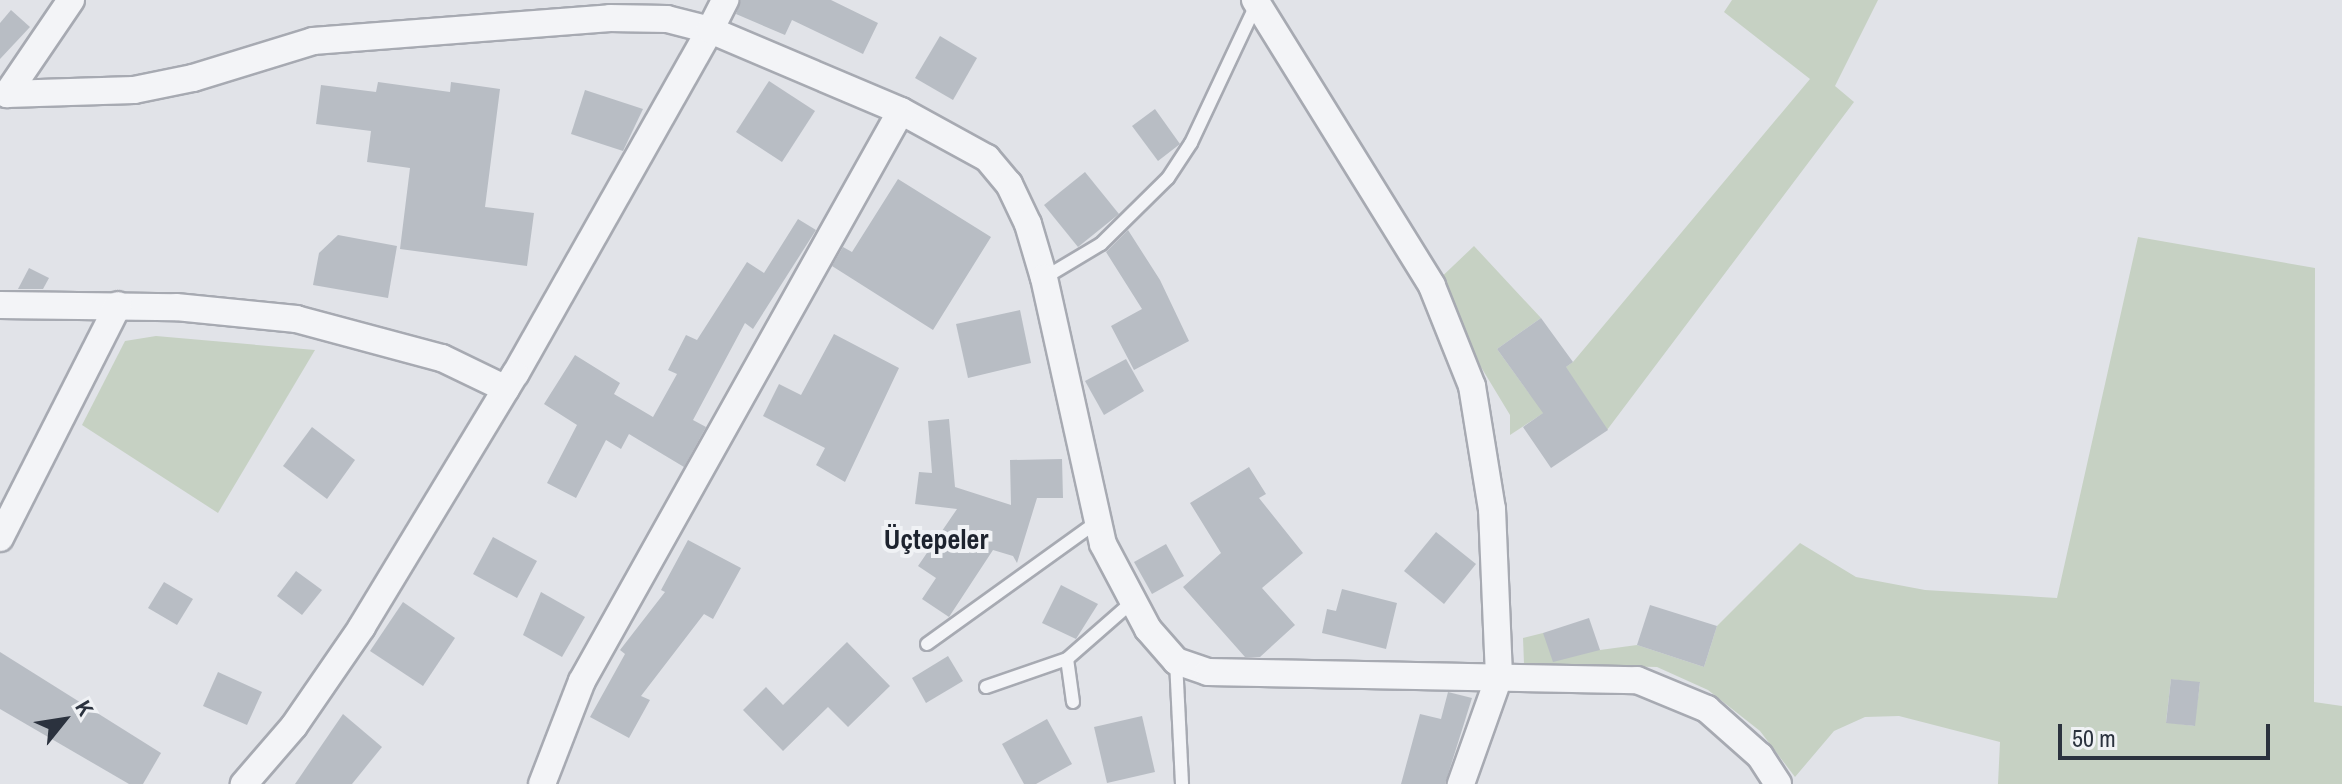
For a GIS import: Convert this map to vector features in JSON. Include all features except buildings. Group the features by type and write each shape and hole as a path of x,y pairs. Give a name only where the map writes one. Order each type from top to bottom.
{"street":[{"path":"3,98 71,0"},
{"path":"244,784 294,726 362,627 506,389 725,0"},
{"path":"1256,2 1432,286 1454,330 1484,439 1499,677 1461,784"},
{"path":"3,98 134,90 193,78 313,41 610,18 667,19 710,30 901,111 994,167 1028,224 1044,278 1098,521 1131,603 1176,661 1208,672 1637,680 1674,692 1734,729 1778,784"},
{"path":"542,784 582,681 901,111"},
{"path":"0,305 118,305 296,319 442,358 506,389"},
{"path":"0,538 118,305"}],"lane":[{"path":"1044,278 1101,244 1168,178 1191,143 1256,2"},
{"path":"927,644 1098,521"},
{"path":"986,687 1067,659 1131,603"},
{"path":"1067,659 1073,702"},
{"path":"1176,661 1182,784"}],"green space":[{"path":"1732,0 1878,0 1835,86 1854,102 1607,430 1580,389 1510,435 1510,415 1432,286 1474,246 1541,318 1497,349 1529,393 1573,362 1810,79 1724,12"},
{"path":"2138,237 2315,268 2314,702 2342,706 2342,784 1998,784 2000,742 1899,716 1865,717 1834,731 1795,777 1760,731 1708,690 1657,667 1524,664 1523,638 1543,633 1600,650 1637,645 1704,667 1717,626 1800,543 1856,577 1925,590 2057,598","holes":["2171,679 2200,683 2194,726 2166,722"]},
{"path":"156,336 315,350 218,513 82,425 125,341"}],"district":[{"name":"Üçtepeler","path":"936,539"}]}
